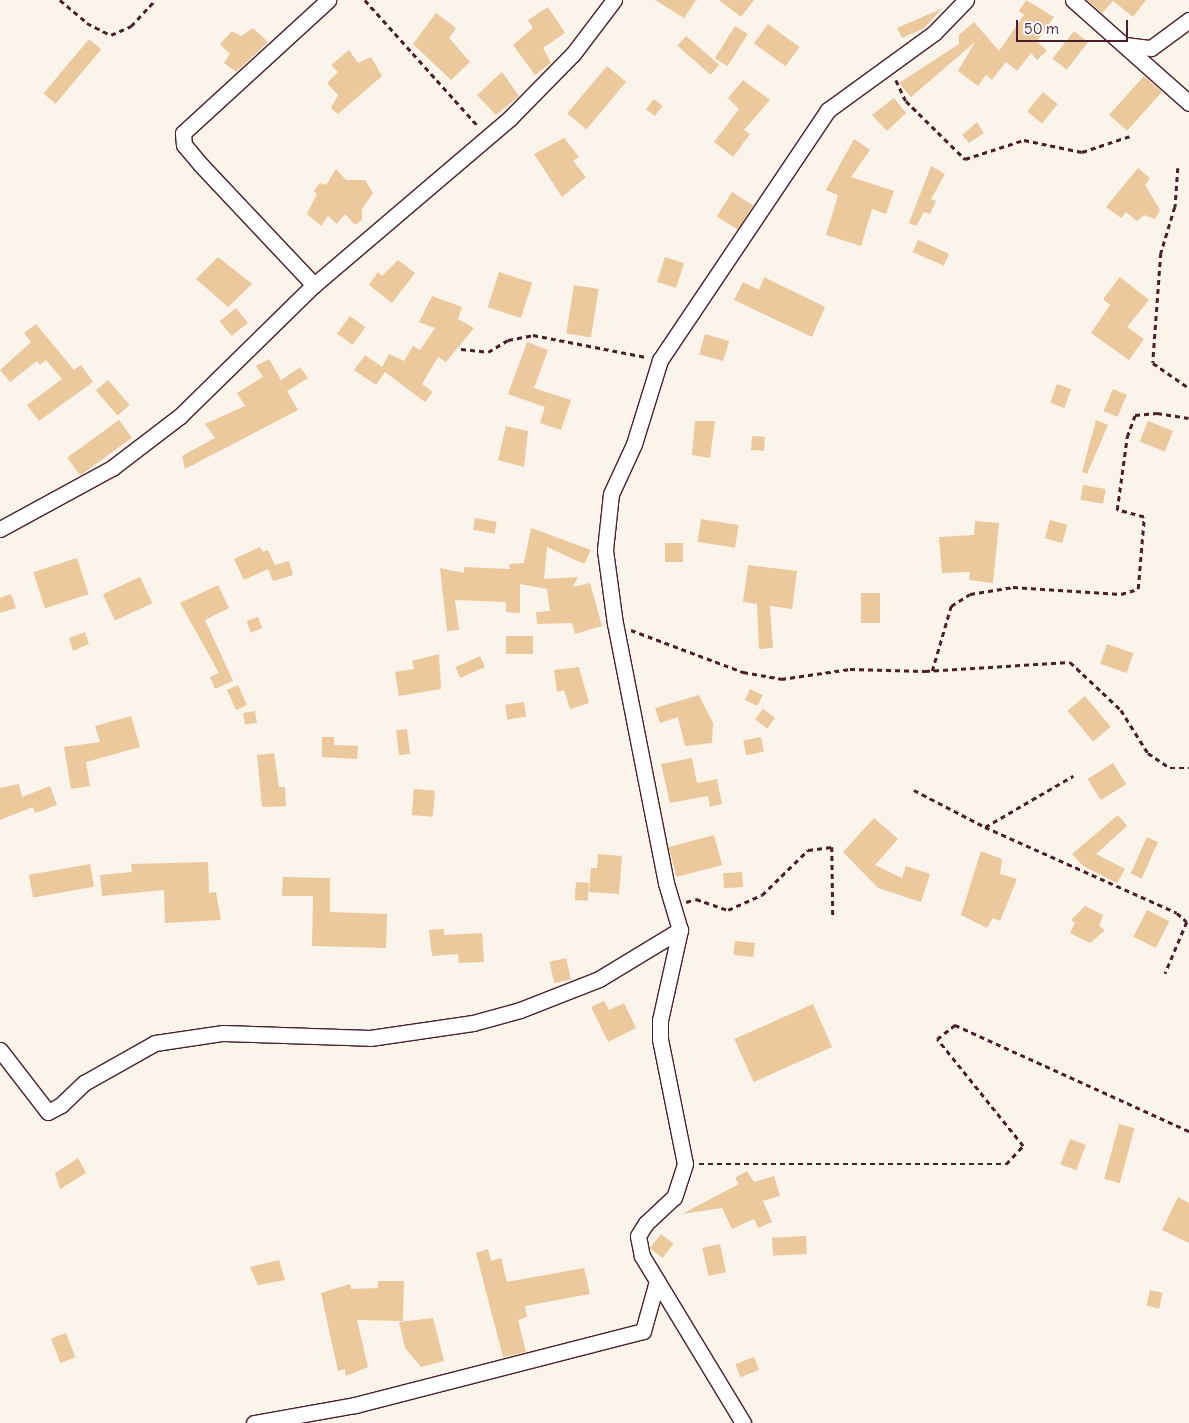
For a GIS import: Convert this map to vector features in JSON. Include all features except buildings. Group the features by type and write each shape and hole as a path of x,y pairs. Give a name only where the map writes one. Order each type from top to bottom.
{"street":[{"path":"314,284 201,165 184,145 183,133 328,0"},
{"path":"0,529 112,468 172,422 314,284 487,137 573,54 614,0"},
{"path":"743,1423 642,1256 638,1236 674,1197 685,1164 660,1030 680,930 673,906 615,624 605,519 660,360 828,110 934,33 966,0"},
{"path":"1073,0 1189,103"},
{"path":"1125,45 1151,48 1189,20"},
{"path":"0,1050 48,1112 62,1105 84,1083 155,1043 223,1033 370,1038 473,1023 520,1010 599,979 680,930"},
{"path":"254,1423 355,1405 643,1331 657,1281"}],"path":[{"path":"60,0 87,23 111,34 131,26 155,0"},
{"path":"365,0 487,137"},
{"path":"895,63 896,80 906,101 966,159 1024,140 1082,152 1130,136"},
{"path":"1178,168 1175,207 1161,253 1153,363 1189,388"},
{"path":"461,349 488,352 508,340 533,335 660,360"},
{"path":"932,671 951,606 970,594 1013,587 1121,594 1138,589 1144,518 1117,510 1127,437 1135,415 1158,412 1189,418"},
{"path":"615,624 743,672 780,678 850,669 932,671 1070,662 1121,710 1148,753 1170,768 1189,768"},
{"path":"984,827 1073,776"},
{"path":"914,790 984,827 1177,913 1187,922 1165,974"},
{"path":"673,906 696,899 728,910 762,895 808,850 832,847 833,915"},
{"path":"685,1164 1006,1164 1023,1146 937,1039 955,1025 1189,1131"}]}
